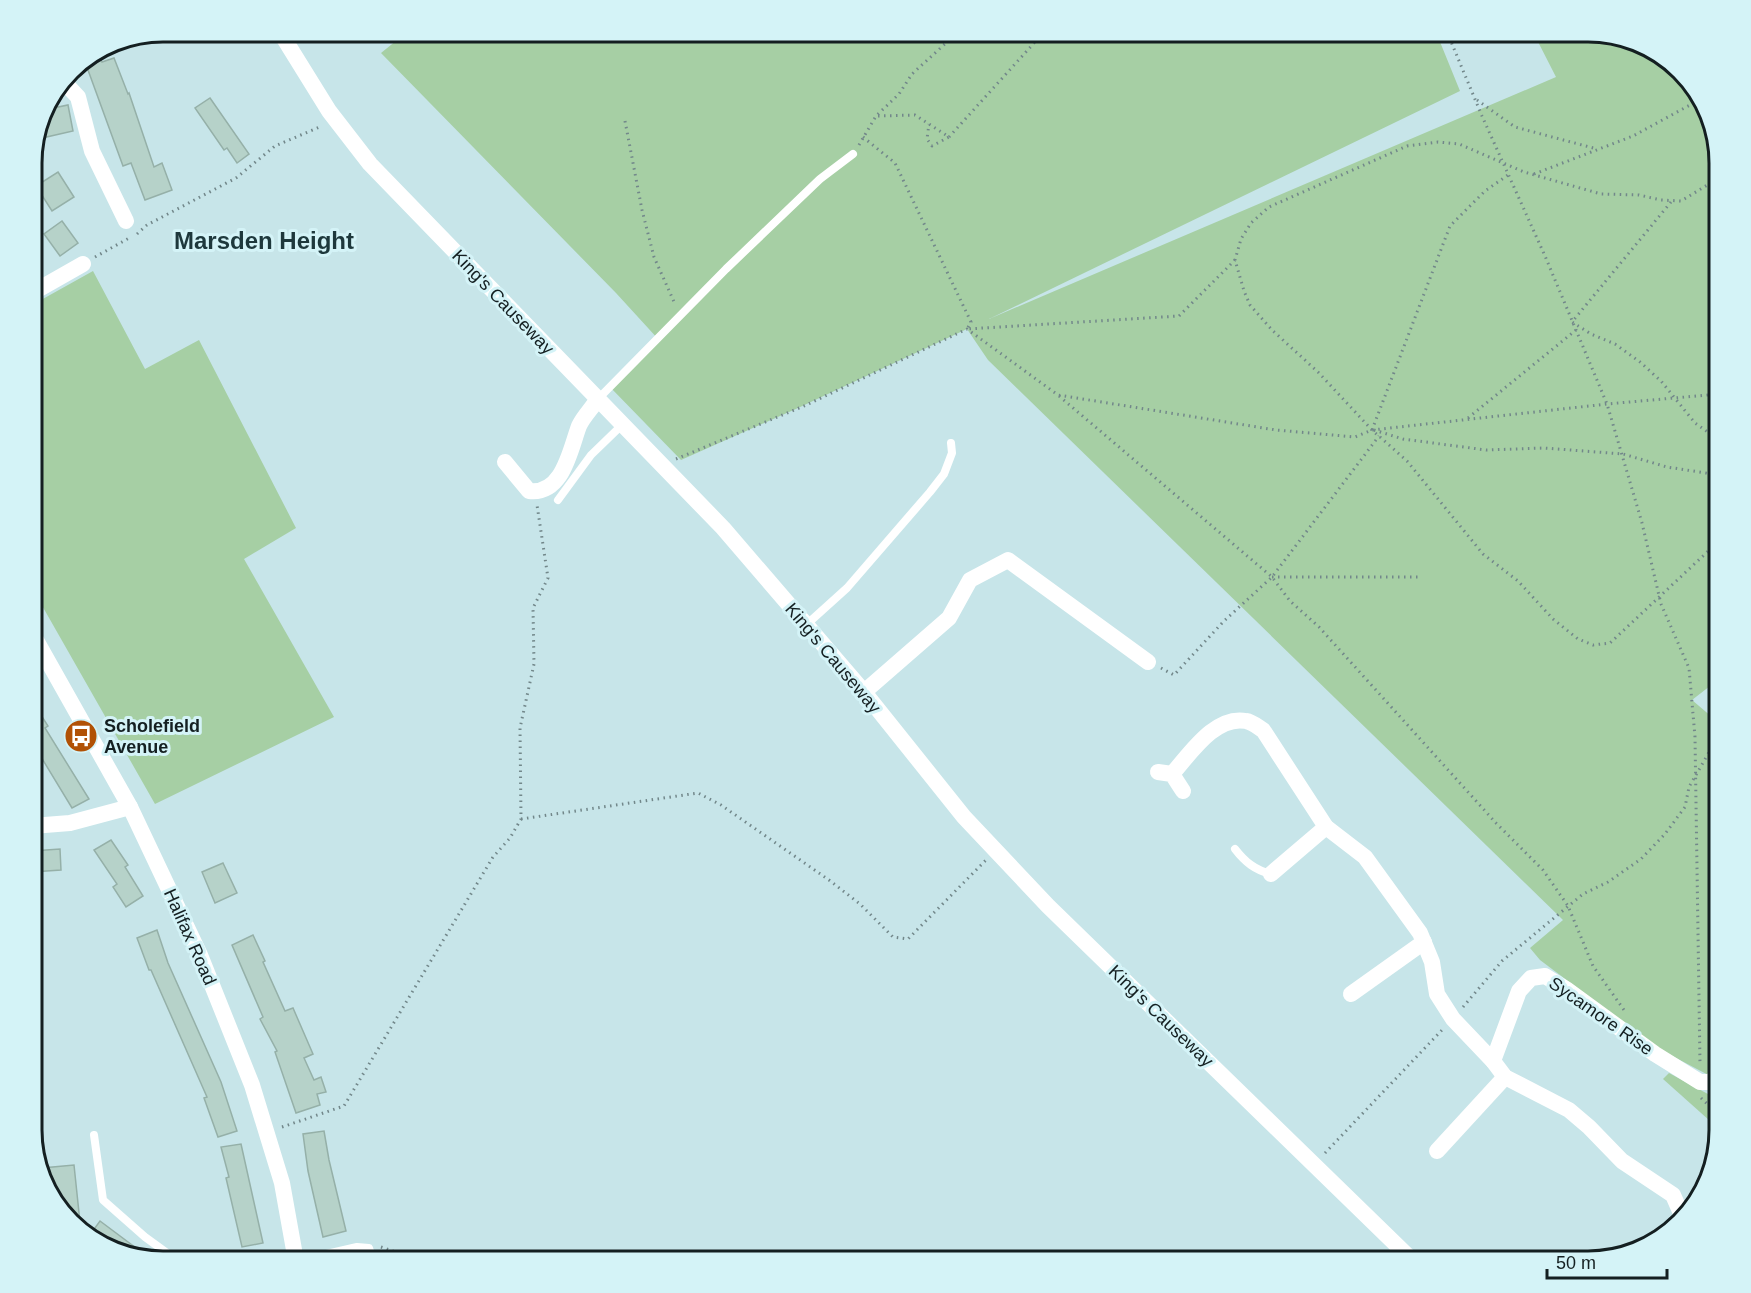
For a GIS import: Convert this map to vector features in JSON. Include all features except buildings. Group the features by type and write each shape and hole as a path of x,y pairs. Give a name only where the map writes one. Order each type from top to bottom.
{"street":[{"name":"King's Causeway","path":"285,42 336,120 370,164 723,528 864,692 964,817 1048,906 1402,1251"},
{"path":"69,87 78,97 92,151 126,221"},
{"path":"42,287 83,264"},
{"path":"505,462 529,491 539,492 553,483 569,461 580,424 598,399"},
{"path":"864,692 949,618 970,580 1008,560 1148,662"},
{"name":"Halifax Road","path":"42,651 130,807 200,956 252,1085 282,1183 295,1251"},
{"path":"1183,791 1165,773 1209,733 1229,721 1247,721 1263,730 1326,827 1365,857 1420,933 1432,962 1437,994 1453,1019 1505,1077 1569,1110 1622,1161 1673,1195 1679,1210"},
{"path":"42,825 70,824 130,807"},
{"path":"1271,874 1326,827"},
{"path":"1351,994 1424,942"},
{"name":"Sycamore Rise","path":"1493,1061 1519,991 1531,978 1545,976 1655,1054 1700,1082"},
{"path":"1437,1151 1505,1077"},
{"path":"1700,1082 1709,1082"}],"lane":[{"path":"598,399 726,269 820,179 853,154"},
{"path":"558,500 591,455 624,424"},
{"path":"806,625 847,588 944,474 952,453 951,443"},
{"path":"1235,849 1244,860 1260,871 1271,874"},
{"path":"94,1135 103,1200 163,1251"},
{"path":"337,1251 357,1247 369,1248 370,1251"}],"path":[{"path":"853,154 876,116 899,94 912,74 947,42"},
{"path":"929,124 927,139 932,146 949,136 1035,42"},
{"path":"1451,42 1607,404 1642,523 1659,596 1689,668 1695,737 1700,1097 1709,1106"},
{"path":"1475,99 1515,127 1599,149"},
{"path":"1532,174 1633,136 1693,103"},
{"path":"876,116 915,116 949,136"},
{"path":"83,264 138,233 147,225 236,178 275,146 336,120"},
{"path":"625,121 642,210 654,257 681,316"},
{"path":"863,137 895,163 971,322 967,328"},
{"path":"663,465 804,406 967,328 1179,316 1235,260 1241,239 1251,223 1269,207 1407,146 1438,142 1459,144 1532,174 1601,194 1639,195 1681,201 1709,183"},
{"path":"1372,430 1450,226 1485,191 1508,174"},
{"path":"1572,322 1672,201"},
{"path":"1235,260 1250,305 1272,330 1318,372 1372,430 1407,461 1483,554 1518,581 1553,620 1578,639 1593,645 1610,643 1709,550"},
{"path":"1572,322 1591,334 1615,344 1640,362 1661,381 1695,423 1709,433"},
{"path":"967,328 1058,395 1272,577 1290,601 1319,627 1496,823 1543,870 1568,906 1593,966 1626,1013"},
{"path":"1467,420 1576,330"},
{"path":"1058,395 1276,430 1355,437 1372,430 1709,395"},
{"path":"1372,430 1403,439 1486,450 1544,448 1623,454 1667,467 1709,473"},
{"path":"1148,662 1174,675 1224,621 1272,577 1379,436"},
{"path":"266,1133 344,1106 493,857 510,837 521,819 520,728 534,664 533,608 548,578 535,492"},
{"path":"1272,577 1419,577"},
{"path":"1313,1165 1453,1019 1502,961 1583,894 1608,882 1641,859 1665,834 1685,807 1689,787 1709,752"},
{"path":"521,819 698,793 721,805 829,879 860,904 893,937 908,939 996,851"},
{"path":"369,1248 383,1247 393,1251"}],"green space":[{"path":"395,42 1440,42 1460,91 989,319 1556,77 1538,42 1612,44 1642,54 1662,67 1679,83 1697,109 1707,139 1709,155 1709,687 1692,700 1709,714 1709,1075 1657,1048 1540,960 1530,948 1563,920 988,360 967,329 681,460 610,387 659,340 616,293 381,53"},
{"path":"93,271 145,369 199,340 296,528 244,559 334,717 155,804 42,606 42,299"},
{"path":"1669,1073 1709,1095 1709,1120 1663,1079"}],"place":[{"name":"Scholefield Avenue","path":"81,736"}],"district":[{"name":"Marsden Height","path":"264,241"}]}
